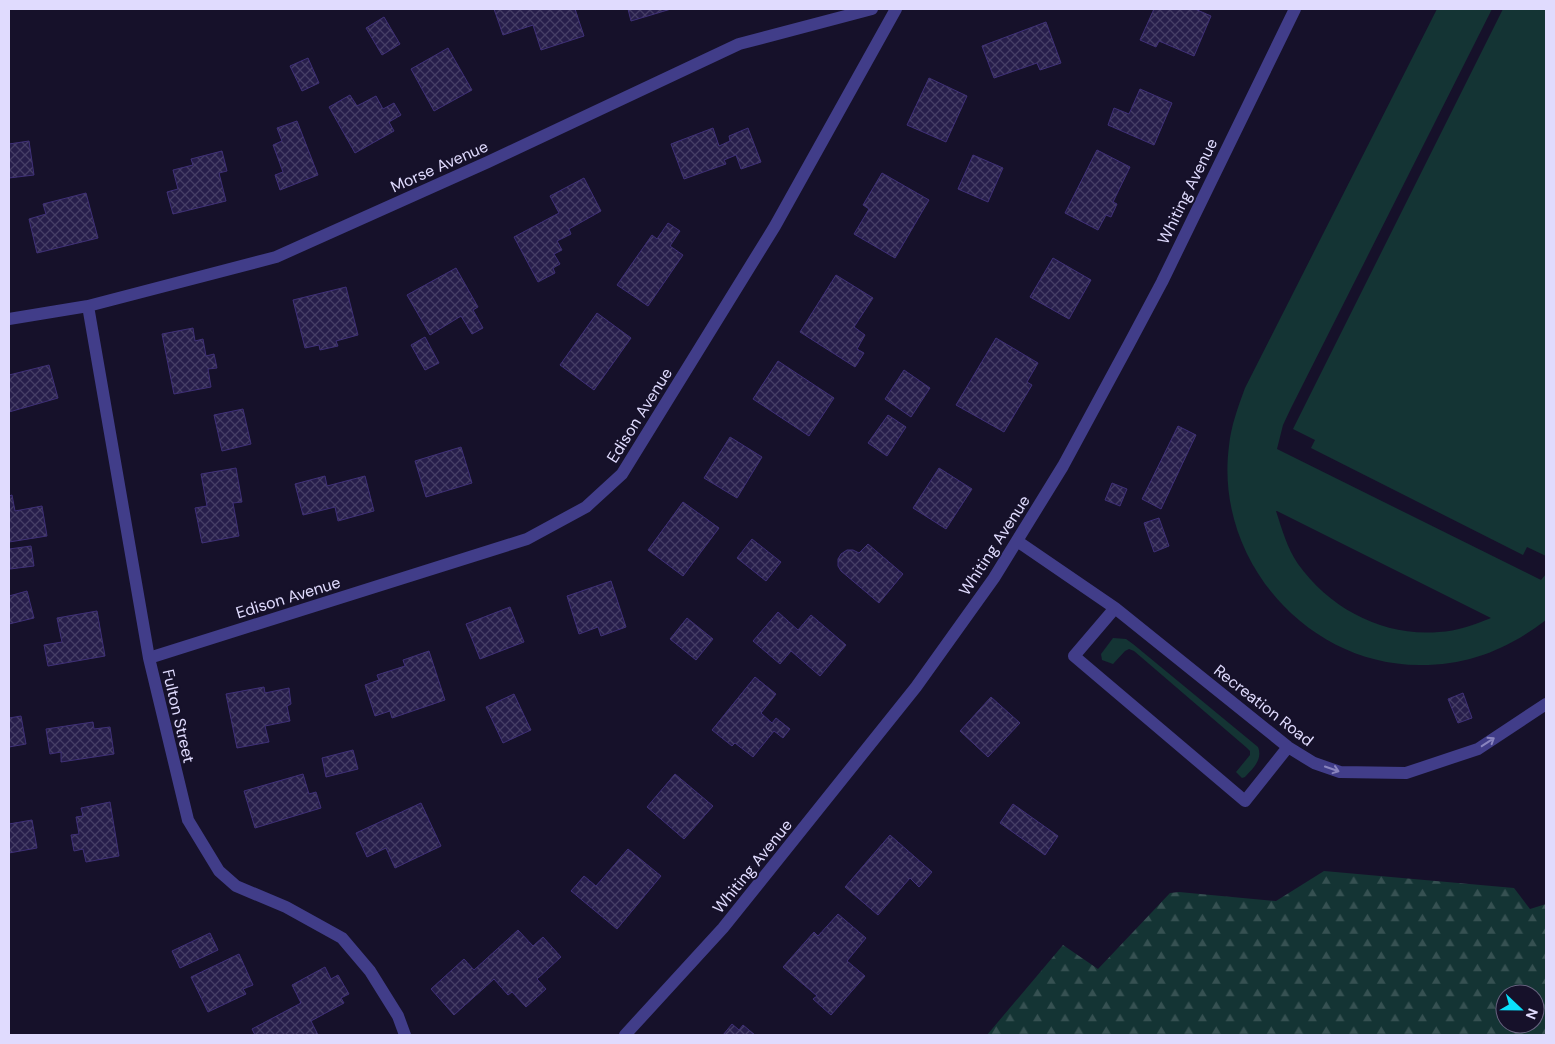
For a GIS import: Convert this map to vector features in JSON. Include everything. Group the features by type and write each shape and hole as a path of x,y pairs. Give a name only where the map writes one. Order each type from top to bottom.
{"street":[{"name":"Morse Avenue","path":"9,319 88,306 276,257 488,162 739,44 872,9"},
{"name":"Edison Avenue","path":"149,658 527,539 586,507 622,474 775,226 896,9"},
{"name":"Whiting Avenue","path":"625,1035 723,928 874,741 960,628 1017,541 1062,466 1129,344 1294,9"},
{"name":"Fulton Street","path":"88,306 149,658 188,820 219,871 236,886 286,907 342,938 370,971 398,1016 405,1035"},
{"name":"Recreation Road","path":"1017,541 1116,608 1288,748 1314,763 1340,772 1406,773 1478,749 1546,704"},
{"path":"1116,608 1074,656 1245,801 1288,748"}],"green space":[{"path":"1437,9 1492,9 1291,408 1283,425 1277,449 1541,580 1546,574 1546,620 1517,639 1487,653 1455,662 1421,665 1379,661 1341,647 1306,626 1277,598 1253,565 1237,528 1228,488 1229,446 1237,409 1245,388","holes":["1277,511 1491,618 1452,630 1418,632 1398,630 1360,617 1342,607 1326,594 1298,564 1285,538"]},
{"path":"1503,9 1546,9 1546,556 1527,547 1523,555 1311,448 1315,440 1293,429"},
{"path":"1113,638 1126,639 1133,644 1258,747 1258,760 1245,777 1242,778 1236,772 1250,755 1250,751 1134,651 1129,649 1125,651 1113,664 1102,660 1101,654"},
{"path":"1324,871 1514,888 1530,909 1546,904 1546,1035 987,1035 1063,945 1098,969 1170,893 1179,892 1276,901"}],"building":[{"path":"494,9 575,9 584,36 541,50 533,25 503,35"},
{"path":"628,9 671,9 631,21"},
{"path":"1154,9 1195,9 1211,16 1194,56 1159,41 1156,47 1140,40"},
{"path":"384,17 400,44 382,55 366,28"},
{"path":"1046,22 1061,63 1040,70 1037,63 994,78 982,46"},
{"path":"448,48 472,90 434,111 411,69"},
{"path":"308,58 319,83 302,91 290,66"},
{"path":"929,78 967,96 946,142 907,125"},
{"path":"1140,89 1172,103 1154,145 1108,125 1114,108 1129,114"},
{"path":"350,95 357,106 376,96 383,109 394,103 401,115 389,122 394,131 355,153 329,107"},
{"path":"297,121 318,175 280,190 275,175 283,172 273,145 282,141 277,128"},
{"path":"713,128 719,146 730,141 729,136 748,128 761,162 741,169 736,155 724,160 726,164 684,179 671,144"},
{"path":"29,141 34,175 9,178 9,144"},
{"path":"1097,150 1130,167 1113,202 1117,204 1111,217 1106,215 1098,230 1065,213"},
{"path":"222,151 227,171 219,173 226,201 173,214 167,192 178,189 173,170 193,165 191,159"},
{"path":"973,155 1003,168 988,202 958,189"},
{"path":"882,173 929,200 895,258 854,234 869,209 863,205"},
{"path":"584,178 601,211 569,229 571,234 557,241 562,250 554,254 560,264 553,268 555,273 538,282 514,237 559,213 550,196"},
{"path":"86,193 98,238 37,253 29,219 46,214 43,204"},
{"path":"668,223 680,231 670,246 683,255 648,306 617,285 652,235 657,239"},
{"path":"1053,258 1091,280 1069,319 1030,297"},
{"path":"456,268 478,307 473,310 483,328 472,334 461,316 430,335 407,295"},
{"path":"836,275 873,298 854,327 865,335 857,349 864,353 855,367 800,332"},
{"path":"346,287 358,335 336,341 338,346 320,350 319,345 305,348 293,300"},
{"path":"597,313 631,338 594,390 560,365"},
{"path":"193,328 195,341 203,339 206,356 214,354 217,368 208,369 211,387 174,394 162,334"},
{"path":"425,337 439,363 425,370 411,345"},
{"path":"996,338 1038,363 1027,382 1032,385 1004,432 956,405"},
{"path":"778,361 834,398 809,436 753,399"},
{"path":"49,365 58,398 9,412 9,375"},
{"path":"904,370 930,388 911,417 885,399"},
{"path":"243,409 251,444 222,451 214,415"},
{"path":"888,415 906,427 887,456 868,443"},
{"path":"1178,426 1196,435 1161,509 1142,499"},
{"path":"730,437 762,457 737,498 704,478"},
{"path":"461,447 472,483 426,497 415,461"},
{"path":"236,468 242,502 233,503 239,536 202,543 195,508 207,506 201,474"},
{"path":"939,468 972,489 946,529 913,508"},
{"path":"325,476 327,486 365,476 374,511 338,521 335,507 303,515 295,484"},
{"path":"1112,483 1127,489 1120,506 1105,500"},
{"path":"12,495 15,511 42,506 47,536 9,542 9,496"},
{"path":"683,502 719,528 683,576 648,550"},
{"path":"1159,518 1169,546 1154,552 1144,523"},
{"path":"752,539 781,562 766,581 737,558"},
{"path":"868,544 903,574 879,603 841,571 838,566 838,559 841,554 847,550 859,553"},
{"path":"31,546 34,566 10,569 9,549"},
{"path":"611,581 626,627 601,636 598,627 579,634 567,596"},
{"path":"27,591 34,618 9,624 9,596"},
{"path":"510,607 524,642 480,659 466,624"},
{"path":"97,611 105,656 48,666 44,645 62,642 57,618"},
{"path":"778,612 798,630 811,615 846,645 820,676 791,651 780,664 753,641"},
{"path":"687,618 713,639 696,660 670,639"},
{"path":"429,651 445,700 392,718 390,711 375,716 365,685 379,680 377,675 405,666 403,660"},
{"path":"755,677 776,694 761,713 772,723 776,718 790,729 783,738 774,731 753,757 735,743 732,746 712,730"},
{"path":"264,687 265,693 289,688 291,704 287,706 290,721 265,726 269,742 237,748 226,694"},
{"path":"1463,693 1472,718 1458,723 1448,699"},
{"path":"514,694 531,730 503,743 486,707"},
{"path":"991,697 1020,723 988,757 960,731"},
{"path":"21,716 26,744 9,747 9,718"},
{"path":"93,722 94,729 110,727 114,754 61,762 61,752 50,754 46,729"},
{"path":"353,750 358,769 326,777 322,758"},
{"path":"303,774 309,794 316,792 321,808 255,828 244,791"},
{"path":"675,774 713,806 684,839 647,807"},
{"path":"110,802 119,856 86,862 83,849 74,851 71,835 79,834 76,817 83,816 81,808"},
{"path":"421,803 441,846 395,868 386,848 367,857 356,833"},
{"path":"1013,804 1058,836 1045,855 1000,823"},
{"path":"32,820 37,848 9,853 9,824"},
{"path":"890,835 932,872 919,887 910,878 878,915 845,887"},
{"path":"628,849 661,876 617,929 571,891 584,876 596,886"},
{"path":"838,914 866,938 847,961 865,976 831,1015 813,999 817,996 783,967 814,932 818,936"},
{"path":"518,930 533,946 543,937 561,957 537,979 546,989 526,1007 512,992 508,995 494,979 454,1015 431,989 464,959 474,970"},
{"path":"210,933 218,950 180,968 172,951"},
{"path":"239,954 253,985 243,989 246,994 208,1012 191,977"},
{"path":"325,967 331,979 338,975 349,994 341,998 344,1003 311,1021 318,1035 255,1035 252,1029 301,1003 292,985"},
{"path":"732,1024 739,1030 743,1025 755,1035 723,1035"}]}
